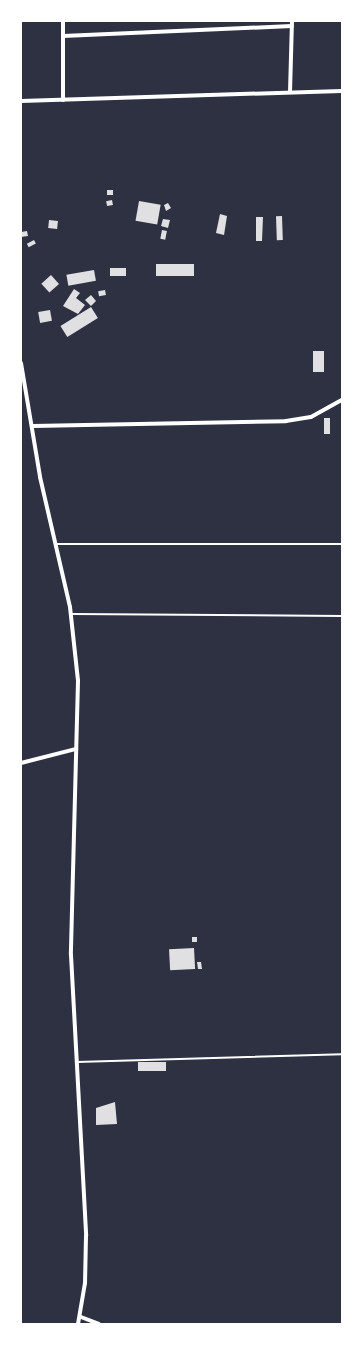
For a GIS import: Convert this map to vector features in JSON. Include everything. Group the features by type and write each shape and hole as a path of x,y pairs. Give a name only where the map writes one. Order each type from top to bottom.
{"street":[{"path":"63,21 63,100"},
{"path":"290,92 292,21"},
{"path":"63,36 292,26"},
{"path":"21,101 342,91"},
{"path":"21,363 33,426 40,477 71,614 78,681 71,955 86,1236 81,1317 78,1324"},
{"path":"33,426 286,421 311,417 342,400"},
{"path":"21,763 76,750"},
{"path":"81,1317 99,1324"}],"lane":[{"path":"55,544 342,544"},
{"path":"71,614 342,616"},
{"path":"76,1062 342,1054"}],"building":[{"path":"107,190 113,190 113,195 107,195"},
{"path":"112,200 113,205 107,206 106,201"},
{"path":"139,201 161,205 157,225 136,221"},
{"path":"168,203 171,208 166,211 164,205"},
{"path":"220,214 227,216 224,235 216,233"},
{"path":"276,216 282,216 283,240 277,240"},
{"path":"256,217 263,217 262,241 256,241"},
{"path":"163,219 170,220 168,228 161,226"},
{"path":"49,220 58,221 57,229 48,228"},
{"path":"162,230 167,231 165,240 160,239"},
{"path":"27,231 28,236 21,237 21,232"},
{"path":"34,240 36,244 29,247 27,244"},
{"path":"156,264 194,264 194,276 156,276"},
{"path":"110,268 126,268 126,276 110,276"},
{"path":"94,270 96,281 68,286 66,275"},
{"path":"51,275 59,284 49,293 41,284"},
{"path":"74,289 80,293 76,298 85,305 78,314 63,306"},
{"path":"105,290 106,295 99,296 98,291"},
{"path":"91,295 96,301 91,306 85,300"},
{"path":"91,307 98,318 67,337 60,326"},
{"path":"50,310 52,321 40,323 38,312"},
{"path":"313,351 324,351 324,372 313,372"},
{"path":"324,418 330,418 330,434 324,434"},
{"path":"192,937 197,937 197,942 192,942"},
{"path":"194,948 195,969 170,970 169,949"},
{"path":"197,962 201,962 202,969 198,969"},
{"path":"138,1062 166,1062 166,1071 138,1071"},
{"path":"115,1102 117,1124 96,1125 96,1108"}]}
